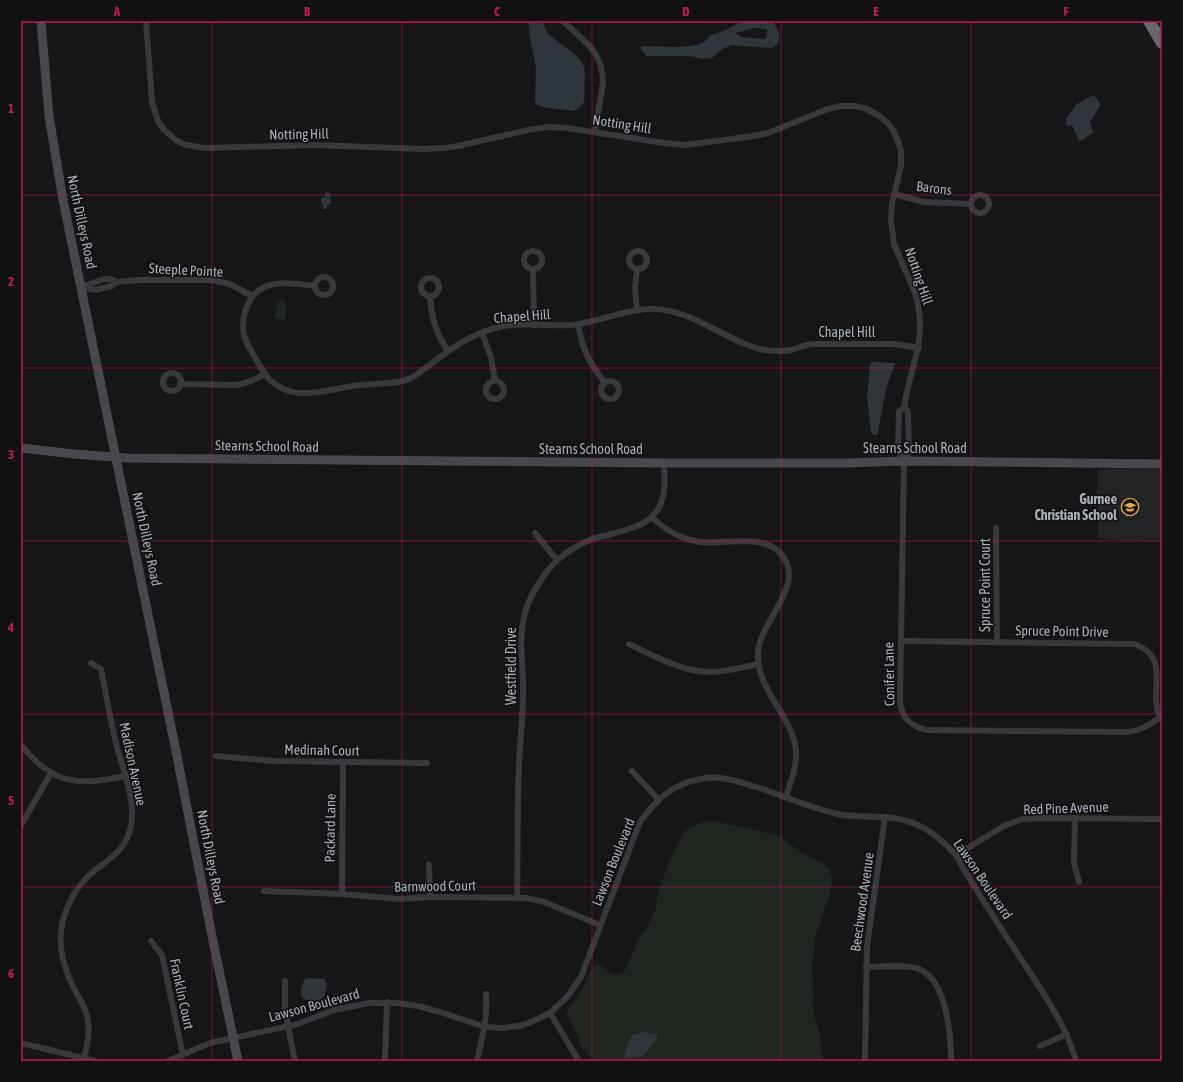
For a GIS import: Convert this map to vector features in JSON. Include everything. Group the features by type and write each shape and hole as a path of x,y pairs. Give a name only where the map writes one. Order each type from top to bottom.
{"highway":[{"path":"1150,21 1162,43"}],"main road":[{"name":"North Dilleys Road","path":"41,21 49,116 56,165 238,1061"},
{"name":"Stearns School Road","path":"21,448 116,458 664,463 848,463 904,461 1162,464"}],"street":[{"path":"146,21 153,21"},
{"name":"Notting Hill","path":"146,21 152,102 156,116 164,130 169,135 186,145 205,148 322,145 433,149 458,146 538,128 567,128 664,143 686,144 768,133 833,107 848,105 855,106 867,109 878,115 888,124 896,136 901,151 901,165 891,213 892,231 894,244 917,301 920,323 918,348 906,391 904,408 908,412 909,451 904,461"},
{"path":"563,21 592,47 601,64 603,83 595,132"},
{"name":"Barons","path":"894,194 924,202 972,204"},
{"path":"533,269 534,325"},
{"path":"637,270 635,292 637,310"},
{"name":"Steeple Pointe","path":"81,287 104,279 110,279 116,282 139,280 211,280 231,285 252,296"},
{"path":"252,296 263,288 277,283 315,286"},
{"name":"Chapel Hill","path":"252,296 244,314 243,330 246,342 265,374 275,384 286,390 298,393 311,393 407,379 417,374 448,351 482,333 503,326 578,324 637,310 656,309 673,312 686,316 742,343 768,350 790,350 804,344 894,344 918,348"},
{"path":"430,296 434,325 448,351"},
{"path":"578,324 587,358 605,383"},
{"path":"482,333 491,357 495,380"},
{"path":"180,384 237,385 251,381 265,374"},
{"name":"Notting Hill","path":"904,408 899,411 898,450 904,461"},
{"name":"Conifer Lane","path":"904,461 901,708 909,722 926,730 1127,732 1136,731 1161,719"},
{"path":"664,463 663,497 660,507 652,518 673,534 686,539 700,542 764,543 776,549 782,555 788,568 789,581 787,588 761,640 758,652 758,664 764,679 794,741 796,761 786,797"},
{"name":"Westfield Drive","path":"517,897 519,764 523,694 521,634 527,606 546,572 557,560 589,541 642,525 652,518"},
{"name":"Spruce Point Court","path":"996,528 997,642"},
{"path":"535,533 557,560"},
{"name":"Spruce Point Drive","path":"901,641 1134,644 1141,646 1150,653 1156,665 1156,703 1161,719"},
{"path":"629,644 673,663 696,670 713,672 758,664"},
{"name":"Madison Avenue","path":"84,1060 89,1026 85,1008 66,972 62,957 61,932 64,918 71,900 79,887 93,872 122,847 130,831 132,823 132,807 126,776 116,745 101,669 91,663"},
{"path":"21,745 33,760 51,773 73,781 100,781 126,776"},
{"name":"Medinah Court","path":"216,756 273,761 427,763"},
{"name":"Packard Lane","path":"342,894 343,762"},
{"path":"632,771 658,799"},
{"path":"21,825 51,773"},
{"name":"Lawson Boulevard","path":"168,1061 210,1043 298,1024 334,1010 369,1003 387,1002 418,1006 485,1027 502,1028 529,1023 550,1013 567,997 581,977 635,832 643,818 658,799 684,784 707,778 723,778 735,780 844,815 896,818 911,822 927,829 942,840 956,855 1064,1027 1076,1061"},
{"name":"Beechwood Avenue","path":"866,1061 867,936 885,818"},
{"path":"1075,818 1074,863 1079,882"},
{"name":"Red Pine Avenue","path":"956,855 1004,826 1022,819 1162,819"},
{"path":"429,865 430,897"},
{"name":"Barnwood Court","path":"264,891 342,894 400,899 430,897 517,897 544,902 600,925"},
{"name":"Franklin Court","path":"151,941 162,955 183,1055"},
{"path":"866,967 913,967 929,975 939,992 947,1015 950,1035 951,1061"},
{"path":"284,981 287,1026 295,1061"},
{"path":"477,1061 485,1027 487,1009 486,994"},
{"path":"385,1061 387,1002"},
{"path":"550,1013 579,1061"},
{"path":"1040,1046 1067,1034"},
{"path":"21,1043 84,1060 95,1061"}],"shaded area":[{"path":"528,21 542,21 548,34 580,60 584,67 585,74 584,102 579,108 573,111 537,105 535,101 536,68"},
{"path":"742,21 772,21 777,28 779,36 778,44 771,48 732,45 722,49 712,58 703,59 689,56 646,56 640,48 644,46 682,47 698,44 706,41 710,35 731,28","holes":["753,28 767,29 765,39 741,37 736,33"]},
{"path":"1094,95 1101,105 1090,121 1093,132 1083,140 1079,141 1072,125 1067,126 1066,119 1077,104"},
{"path":"325,192 330,192 331,204 327,205 327,209 323,209 321,198 325,197"},
{"path":"284,299 287,310 284,320 274,317 277,308 276,301"},
{"path":"872,362 895,363 886,389 877,435 873,435 871,432 867,398 870,365"},
{"name":"Gurnee Christian School","path":"1099,469 1162,469 1162,542 1098,539 1097,475"},
{"path":"704,821 719,822 777,835 804,854 822,863 829,870 832,879 830,894 816,935 812,967 814,1016 819,1031 823,1061 597,1061 586,1054 581,1046 566,1014 568,1009 580,993 595,966 601,965 607,971 616,975 624,972 638,940 646,930 655,912 658,893 669,862 683,833 691,827"},
{"path":"308,978 324,979 327,984 325,995 320,1001 309,1001 302,998 301,990 304,980"},
{"path":"644,1032 657,1034 657,1039 642,1056 625,1058 624,1054 632,1035"}],"place":[{"name":"Gurnee Christian School","path":"1130,507"}]}
